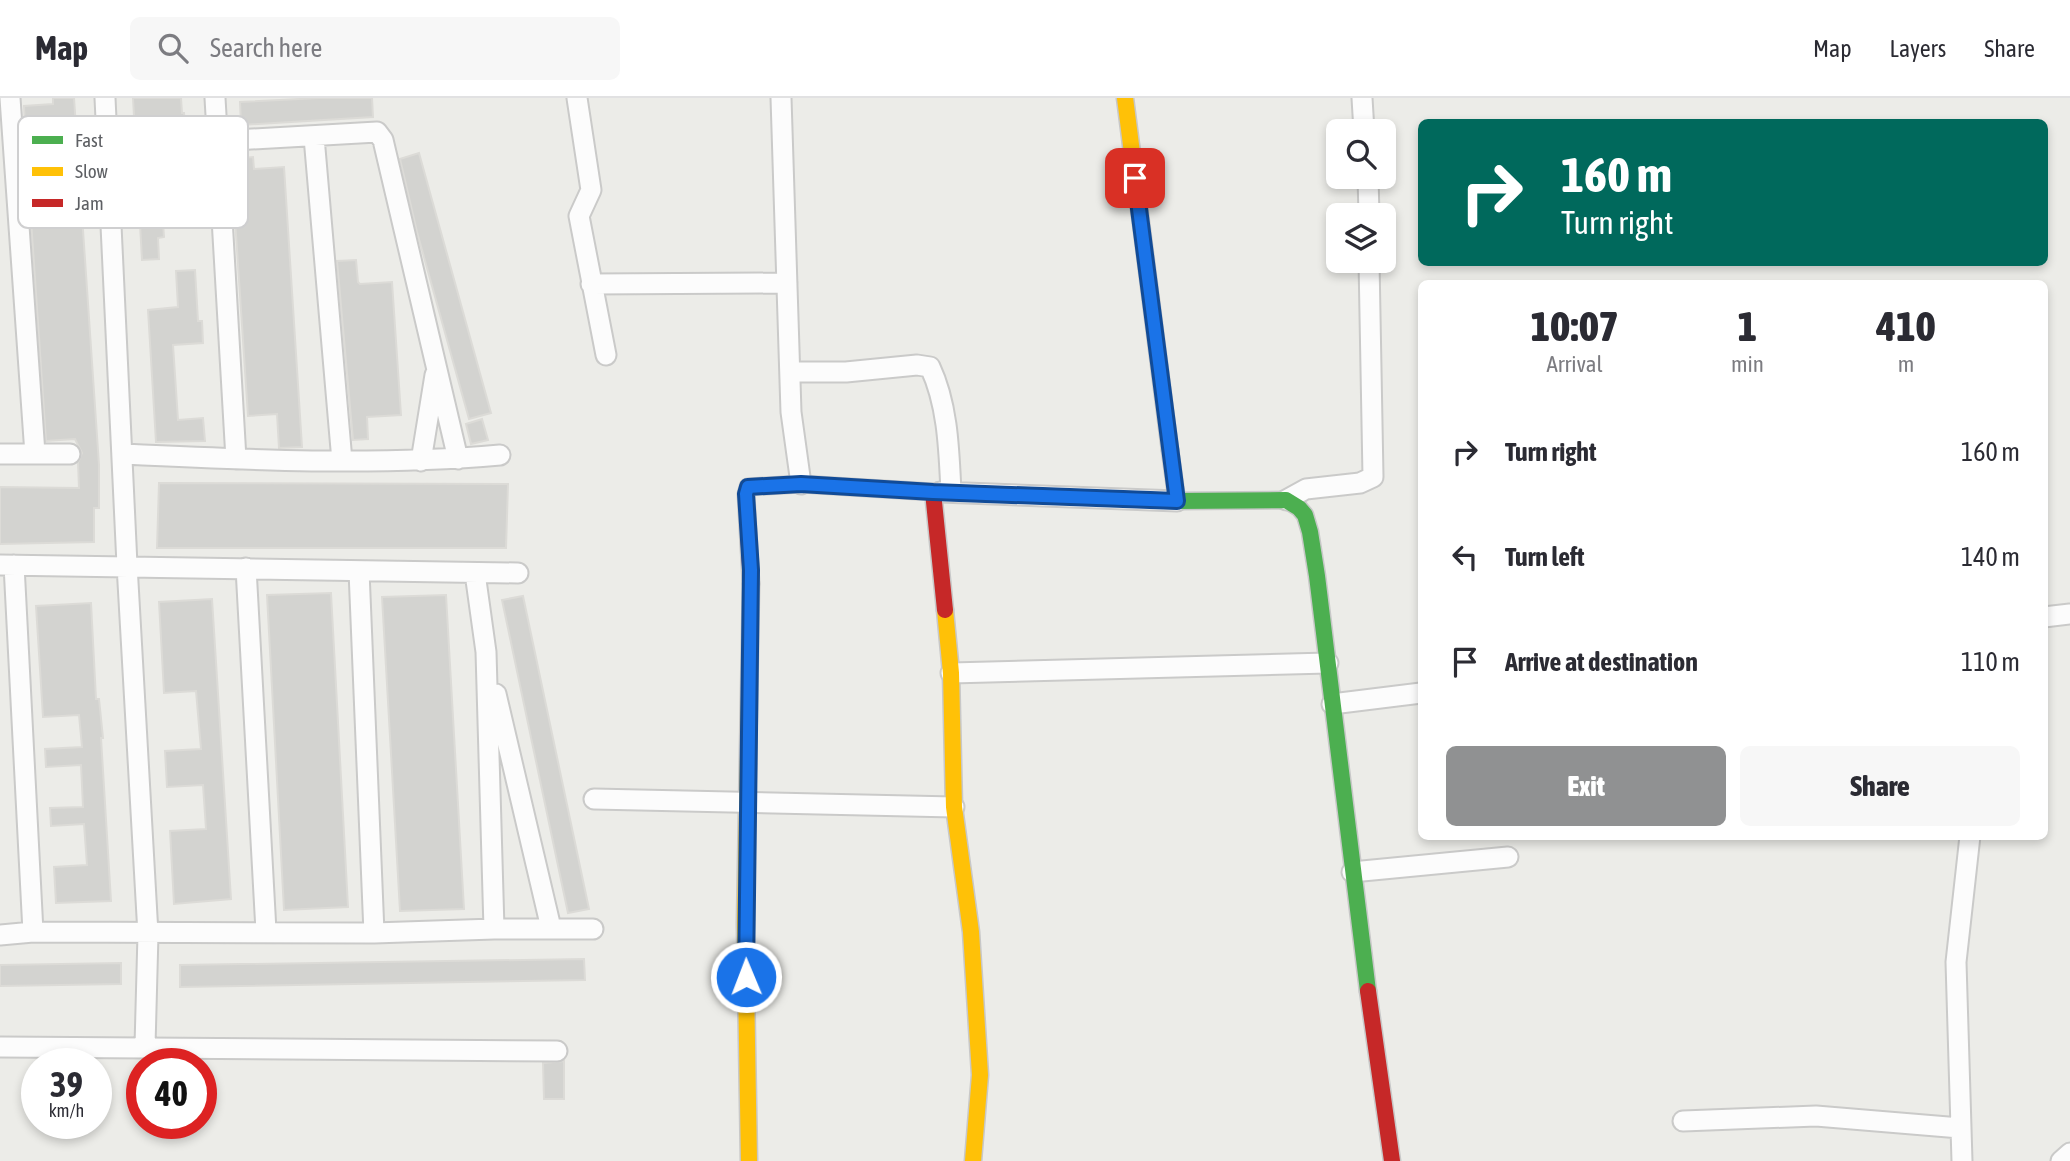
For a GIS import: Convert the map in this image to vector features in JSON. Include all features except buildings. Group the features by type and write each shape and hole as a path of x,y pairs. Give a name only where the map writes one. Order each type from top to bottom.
{"street":[{"path":"105,98 106,116"},
{"path":"215,98 216,116"},
{"path":"577,98 591,190 590,198 579,216 590,284 606,355"},
{"path":"780,98 791,412 801,484"},
{"path":"1125,98 1177,501"},
{"path":"1362,98 1363,119"},
{"path":"7,110 35,454"},
{"path":"248,140 369,131 377,132 383,140 458,458"},
{"path":"314,137 342,461"},
{"path":"112,228 148,934 145,1046"},
{"path":"223,228 236,459"},
{"path":"749,1161 745,924 751,570 746,494 748,487 801,484 1177,501 1286,500 1306,489 1360,483 1373,477 1369,273"},
{"path":"590,284 787,283"},
{"path":"791,372 846,372 918,365 930,367 936,379 949,444 942,492 951,673 954,807 971,932 979,1075 973,1161"},
{"path":"421,461 436,367"},
{"path":"0,454 70,454"},
{"path":"123,454 342,461 421,461 500,455"},
{"path":"1286,500 1299,507 1305,517 1317,576 1352,872 1392,1161"},
{"path":"33,932 7,565 518,573"},
{"path":"246,568 266,931"},
{"path":"359,571 374,933"},
{"path":"475,573 486,652 551,928"},
{"path":"2048,617 2070,614"},
{"path":"486,652 494,929"},
{"path":"951,673 1328,663"},
{"path":"1332,704 1418,693"},
{"path":"594,799 954,807"},
{"path":"1962,1161 1956,962 1970,840"},
{"path":"1352,872 1508,858"},
{"path":"0,935 33,932 374,933 593,929"},
{"path":"0,1047 557,1051"},
{"path":"1683,1121 1816,1116 1960,1128"},
{"path":"2061,1161 2070,1153"}],"traffic: fast":[{"path":"1170,450 1177,501 1286,500 1305,515 1317,576 1368,991"}],"traffic: slow":[{"path":"1125,98 1170,450"},
{"path":"749,1161 745,924 751,584"},
{"path":"945,610 951,673 954,807 971,932 980,1075 973,1161"}],"traffic: jam":[{"path":"751,584 746,494 748,487 801,484 933,492 945,610"},
{"path":"1368,991 1392,1161"}],"route":[{"path":"746,977 751,570 746,494 748,487 801,484 1177,501 1135,178"}]}
